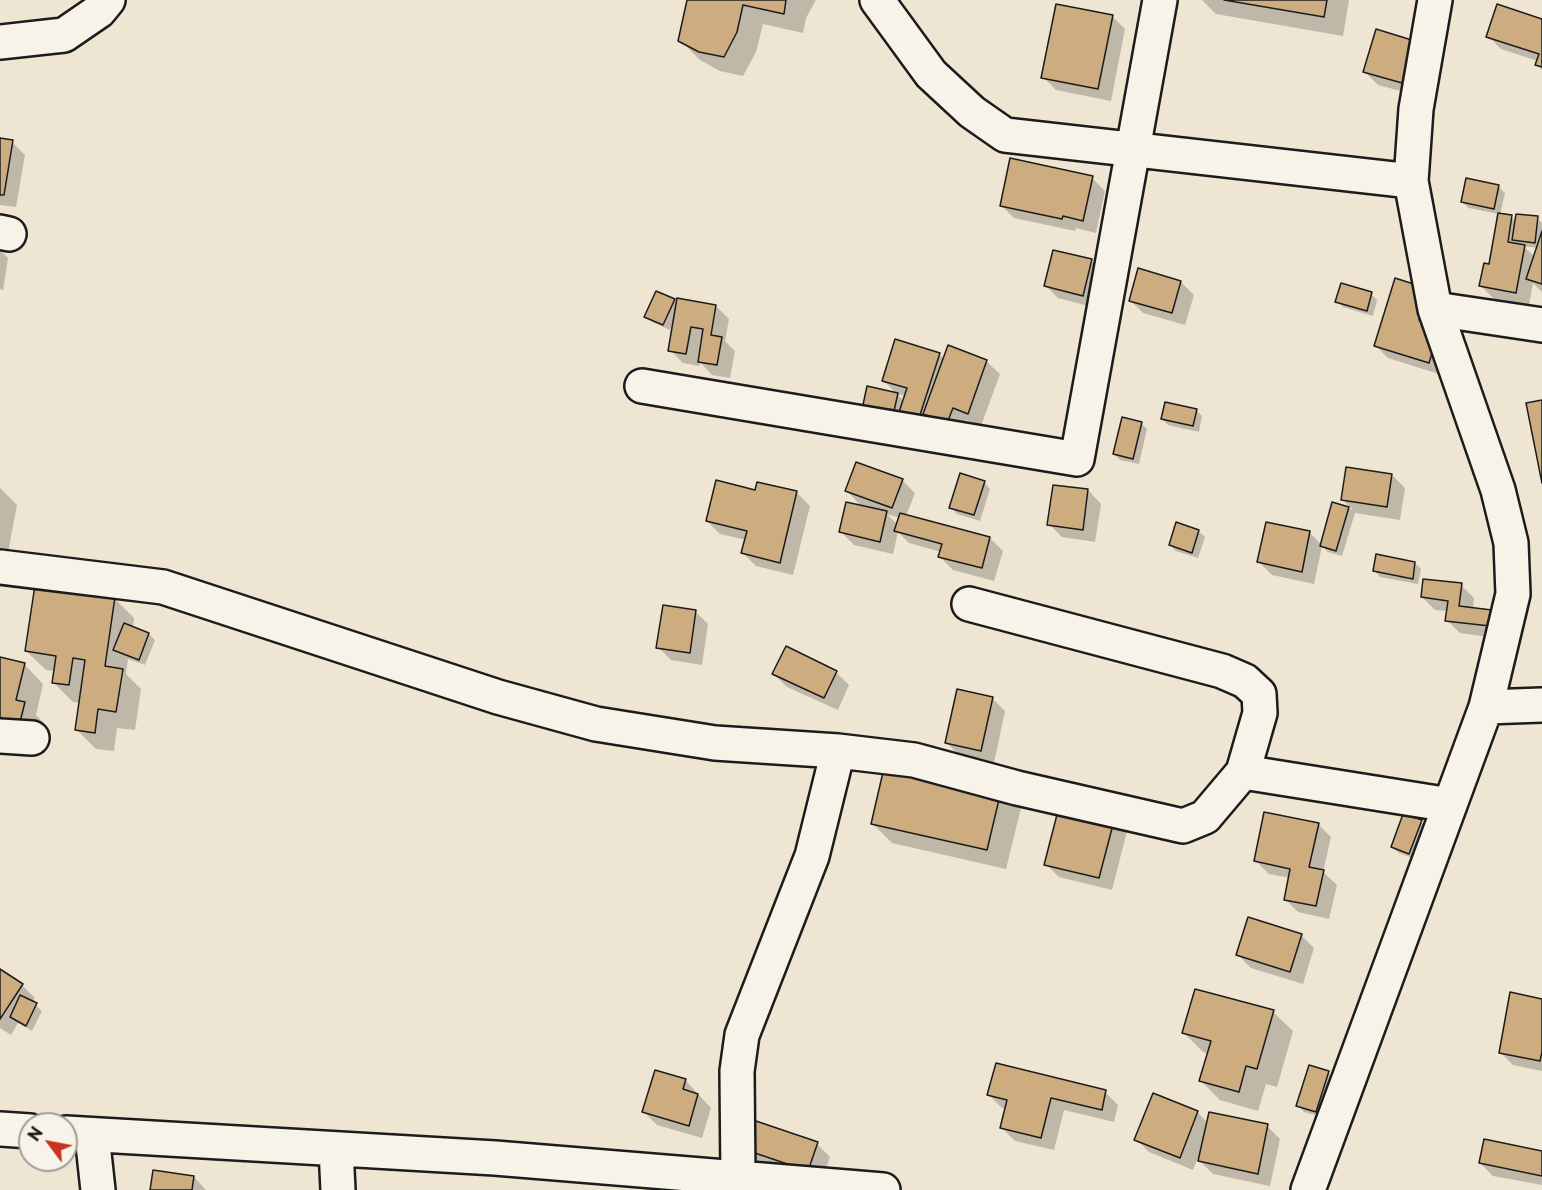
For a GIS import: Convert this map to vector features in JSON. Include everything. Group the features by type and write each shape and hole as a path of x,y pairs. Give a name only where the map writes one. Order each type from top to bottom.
{"street":[{"path":"0,42 64,35 99,11 108,0"},
{"path":"877,0 931,74 972,112 1005,135 1411,182"},
{"path":"642,386 1077,459 1160,0"},
{"path":"1308,1190 1485,707 1513,594 1511,543 1498,490 1436,309 1411,182 1416,109 1435,0"},
{"path":"1436,309 1542,325"},
{"path":"0,567 163,587 498,697 596,724 715,743 838,751 914,760 1017,788 1184,826 1205,817 1243,772 1260,713 1259,694 1245,681 1222,671 969,604"},
{"path":"1485,707 1542,705"},
{"path":"0,736 33,738"},
{"path":"738,1178 737,1071 742,1035 812,856 838,751"},
{"path":"1243,772 1450,805"},
{"path":"0,1129 18,1130"},
{"path":"98,1190 79,1134 495,1158 883,1190"},
{"path":"336,1149 338,1190"}],"building":[{"path":"687,0 786,0 784,14 743,5 737,32 724,57 699,52 678,41"},
{"path":"1224,0 1327,0 1324,17"},
{"path":"1056,4 1113,15 1098,89 1041,78"},
{"path":"1497,4 1542,19 1542,67 1535,65 1539,54 1486,37"},
{"path":"1376,29 1415,41 1402,83 1363,72"},
{"path":"0,138 13,140 4,195 0,195"},
{"path":"1010,158 1093,176 1083,221 1000,206"},
{"path":"1466,178 1499,185 1494,209 1461,202"},
{"path":"1498,213 1512,215 1508,242 1525,245 1516,293 1479,286 1484,263 1489,264"},
{"path":"1516,214 1538,216 1535,243 1512,240"},
{"path":"1542,231 1542,284 1526,279"},
{"path":"1053,250 1092,259 1083,296 1044,286"},
{"path":"1138,268 1181,281 1172,313 1129,301"},
{"path":"1395,278 1429,289 1419,320 1440,327 1429,363 1374,346"},
{"path":"1341,283 1372,292 1367,311 1335,302"},
{"path":"656,291 675,299 663,325 644,317"},
{"path":"677,298 716,305 711,335 722,337 717,365 698,362 703,329 691,327 686,354 668,351"},
{"path":"895,339 940,353 919,418 899,412 907,388 882,381"},
{"path":"948,345 987,360 968,414 953,408 947,423 923,414"},
{"path":"867,386 898,393 892,420 861,414"},
{"path":"1542,400 1542,483 1526,403"},
{"path":"1165,402 1197,409 1193,426 1161,419"},
{"path":"1122,417 1142,422 1133,459 1113,454"},
{"path":"856,462 903,479 892,508 845,491"},
{"path":"1346,467 1392,474 1387,507 1341,500"},
{"path":"960,473 985,481 974,515 949,508"},
{"path":"716,480 755,490 757,482 797,491 780,563 741,553 747,531 706,521"},
{"path":"1053,485 1088,489 1083,530 1047,525"},
{"path":"846,502 887,511 880,542 839,532"},
{"path":"1332,502 1349,507 1336,551 1320,546"},
{"path":"900,513 990,537 982,568 938,557 942,544 894,531"},
{"path":"1176,522 1199,530 1192,553 1169,545"},
{"path":"1266,522 1310,531 1302,572 1257,562"},
{"path":"1376,554 1415,562 1413,579 1373,571"},
{"path":"1423,579 1462,583 1459,606 1492,610 1490,626 1445,621 1448,601 1421,597"},
{"path":"35,585 115,597 105,666 123,669 116,712 98,709 95,733 75,730 85,660 73,658 69,685 52,683 56,656 25,651"},
{"path":"663,605 696,610 690,653 656,648"},
{"path":"124,623 149,633 139,660 113,650"},
{"path":"786,646 837,671 824,698 772,674"},
{"path":"0,657 25,663 16,700 25,702 18,730 0,726"},
{"path":"957,689 993,697 981,751 945,743"},
{"path":"886,759 1002,787 987,850 871,824"},
{"path":"1060,803 1115,817 1099,878 1044,865"},
{"path":"1264,812 1319,823 1309,867 1324,870 1316,906 1284,900 1290,869 1254,861"},
{"path":"1403,814 1422,820 1409,854 1391,847"},
{"path":"1248,917 1302,934 1290,972 1236,955"},
{"path":"0,969 23,984 0,1019"},
{"path":"1195,989 1274,1010 1257,1069 1246,1066 1239,1092 1199,1081 1211,1041 1182,1033"},
{"path":"1510,992 1542,999 1540,1061 1499,1053"},
{"path":"20,995 37,1003 26,1026 10,1017"},
{"path":"996,1063 1106,1090 1102,1110 1051,1098 1041,1138 1000,1128 1007,1100 987,1095"},
{"path":"1309,1065 1329,1071 1316,1112 1296,1106"},
{"path":"655,1070 686,1079 683,1089 698,1094 689,1126 642,1112"},
{"path":"1153,1093 1198,1111 1180,1158 1134,1140"},
{"path":"1209,1112 1268,1124 1258,1174 1198,1161"},
{"path":"753,1120 818,1142 808,1171 743,1149"},
{"path":"1484,1139 1542,1151 1542,1176 1479,1163"},
{"path":"153,1170 194,1176 192,1190 150,1190"}]}
